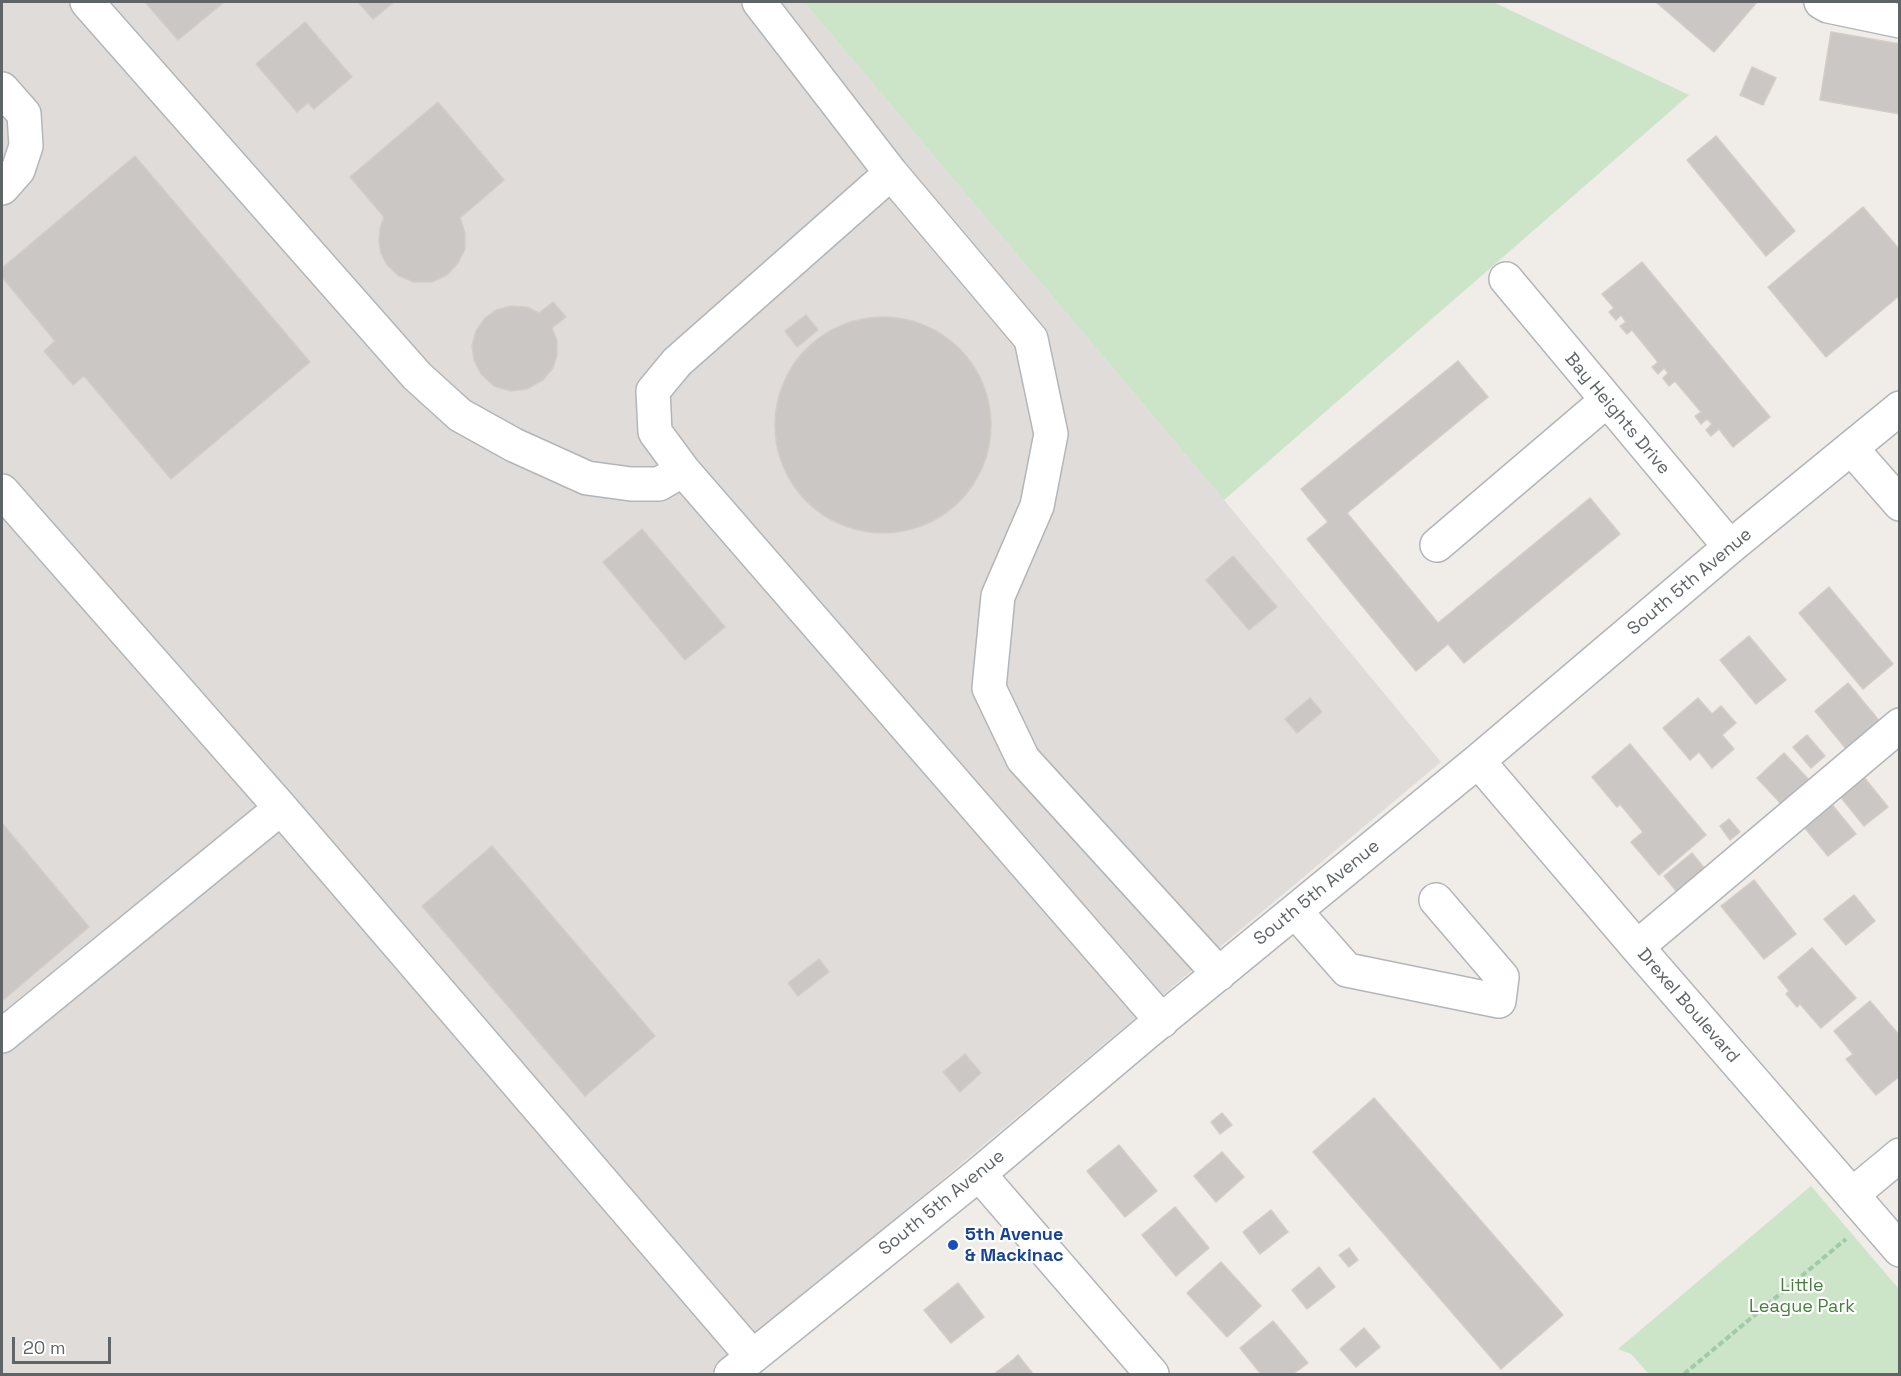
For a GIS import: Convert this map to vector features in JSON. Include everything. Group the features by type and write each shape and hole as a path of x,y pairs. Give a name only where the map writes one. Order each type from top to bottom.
{"street":[{"path":"87,2 417,376 460,415 514,445 587,478 631,484 659,484 683,470"},
{"path":"759,2 891,173 1031,339 1051,434 1037,506 999,596 989,688 1023,759 1219,974"},
{"path":"1821,2 1828,6 1899,21"},
{"path":"2,89 24,114 26,146 18,170 2,188"},
{"path":"891,173 676,362 653,391 655,432 683,470 1162,1021"},
{"name":"Bay Heights Drive","path":"1506,279 1730,547"},
{"path":"1437,545 1606,401"},
{"name":"South 5th Avenue","path":"741,1365 979,1174 1478,761 1730,547 1899,408"},
{"path":"1851,448 1899,504"},
{"path":"2,491 281,808 741,1365"},
{"path":"1637,947 1899,726"},
{"name":"Drexel Boulevard","path":"1478,761 1899,1250"},
{"path":"2,1036 281,808"},
{"path":"1295,911 1347,970 1499,1001 1502,977 1436,900"},
{"path":"1862,1206 1899,1155"},
{"path":"979,1174 1152,1374"}],"path":[{"path":"1684,1374 1862,1206"}],"shaded area":[{"path":"2,2 804,2 1224,500 1441,762 710,1374 2,1374"}],"green space":[{"path":"804,2 1493,2 1689,95 1224,500"},
{"name":"Little League Park","path":"1811,1186 1899,1289 1899,1374 1649,1374 1631,1354 1618,1349"}],"building":[{"path":"145,2 224,2 178,40"},
{"path":"358,2 394,2 373,19"},
{"path":"1656,2 1757,2 1714,52"},
{"path":"305,22 352,77 314,109 308,103 297,112 256,64"},
{"path":"1831,32 1900,44 1900,114 1820,100"},
{"path":"1752,67 1776,78 1763,105 1740,95"},
{"path":"438,102 504,180 460,218 465,233 465,249 458,263 447,275 432,282 414,282 399,276 387,265 379,242 384,217 350,177"},
{"path":"1716,136 1795,231 1766,256 1687,160"},
{"path":"135,156 310,362 171,479 84,376 73,385 44,351 55,341 2,277 2,268"},
{"path":"1863,207 1900,250 1900,295 1826,357 1768,287"},
{"path":"1642,262 1770,417 1733,447 1719,429 1711,436 1706,430 1712,424 1707,419 1701,424 1695,416 1701,412 1675,381 1669,386 1663,378 1668,373 1664,368 1658,374 1652,367 1658,362 1632,330 1627,334 1620,326 1626,322 1621,315 1616,320 1609,312 1614,308 1602,294"},
{"path":"553,302 566,317 552,328 557,341 557,355 553,368 543,380 527,389 511,391 494,386 481,374 474,360 472,346 476,331 485,318 496,310 511,306 527,307 539,313"},
{"path":"806,315 818,330 797,347 785,331"},
{"path":"883,317 904,319 924,325 943,335 959,349 973,365 983,384 989,404 991,425 989,446 983,466 973,485 959,501 943,515 924,525 904,531 883,533 862,531 842,525 823,515 807,501 793,485 783,466 777,446 775,425 777,404 783,384 793,365 807,349 823,335 842,325 862,319"},
{"path":"1458,361 1488,397 1347,513 1438,623 1590,498 1620,534 1464,663 1448,644 1416,671 1307,539 1328,522 1301,489"},
{"path":"642,529 725,627 685,660 603,562"},
{"path":"1233,556 1277,607 1249,630 1206,580"},
{"path":"1829,587 1893,664 1863,689 1799,613"},
{"path":"1749,636 1786,680 1756,704 1720,660"},
{"path":"1848,683 1881,723 1847,750 1815,711"},
{"path":"1310,698 1322,712 1297,733 1285,719"},
{"path":"1698,698 1712,714 1721,706 1736,723 1722,735 1734,749 1712,768 1699,752 1690,760 1663,728"},
{"path":"1807,735 1825,756 1811,768 1793,747"},
{"path":"1630,744 1706,835 1659,875 1631,842 1643,832 1620,804 1617,807 1592,777"},
{"path":"1784,753 1810,781 1783,806 1757,778"},
{"path":"1863,776 1888,807 1864,826 1839,795"},
{"path":"1830,802 1856,834 1828,856 1804,827"},
{"path":"1729,819 1740,832 1730,840 1720,826"},
{"path":"2,823 89,927 2,1001"},
{"path":"492,846 655,1036 585,1096 422,906"},
{"path":"1692,853 1705,869 1677,892 1664,876"},
{"path":"1754,880 1796,934 1764,959 1721,906"},
{"path":"1854,895 1875,921 1846,945 1824,919"},
{"path":"1812,948 1856,998 1821,1028 1800,1004 1797,1007 1786,994 1789,991 1778,977"},
{"path":"819,959 829,972 798,996 788,983"},
{"path":"1870,1001 1900,1036 1900,1076 1876,1095 1846,1059 1853,1054 1834,1031"},
{"path":"965,1054 981,1073 960,1092 943,1072"},
{"path":"1374,1098 1563,1315 1501,1369 1313,1152"},
{"path":"1222,1113 1232,1125 1220,1134 1211,1122"},
{"path":"1119,1145 1157,1191 1125,1217 1087,1171"},
{"path":"1222,1152 1244,1177 1216,1202 1194,1176"},
{"path":"1175,1207 1209,1248 1176,1276 1142,1235"},
{"path":"1271,1210 1288,1232 1260,1254 1243,1232"},
{"path":"1349,1248 1358,1260 1349,1267 1339,1255"},
{"path":"1221,1262 1261,1306 1227,1337 1187,1293"},
{"path":"1319,1267 1335,1287 1307,1309 1292,1290"},
{"path":"958,1283 984,1317 951,1343 924,1310"},
{"path":"1273,1321 1308,1363 1293,1374 1261,1374 1240,1348"},
{"path":"1364,1328 1380,1347 1356,1367 1340,1349"},
{"path":"1018,1355 1033,1374 994,1374 1014,1359"}],"place":[{"name":"5th Avenue & Mackinac","path":"953,1245"}]}
